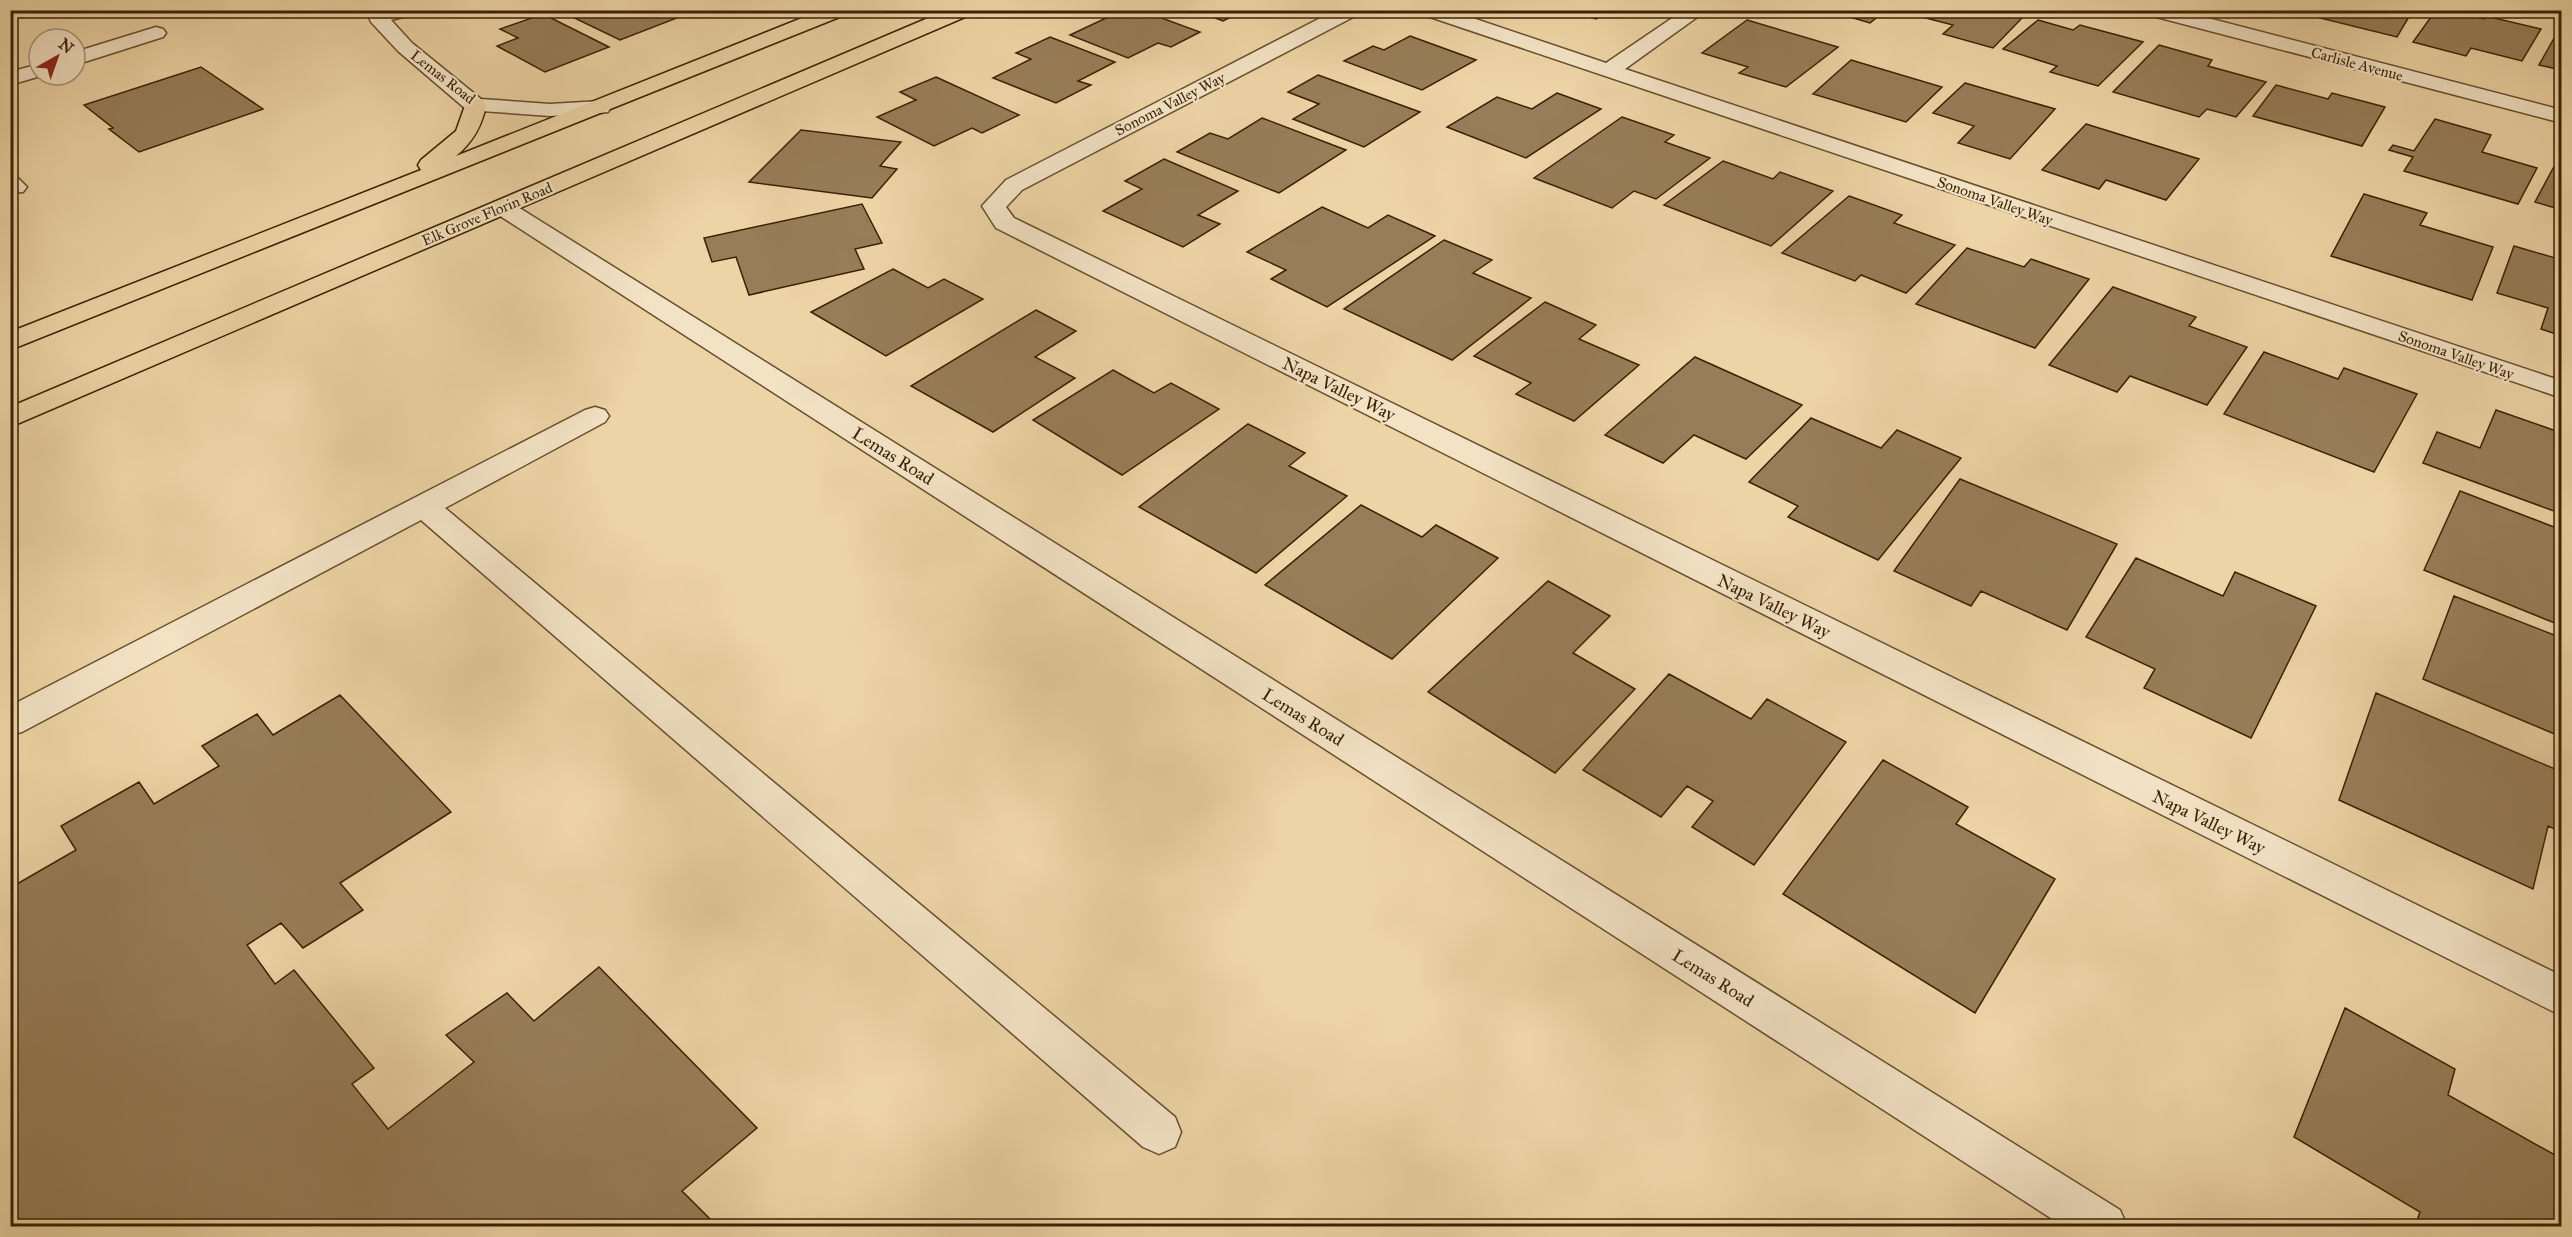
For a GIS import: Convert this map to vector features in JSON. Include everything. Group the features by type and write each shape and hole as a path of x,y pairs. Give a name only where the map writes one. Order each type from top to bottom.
{"main road":[{"path":"10,342 374,199 840,10"},
{"name":"Elk Grove Florin Road","path":"10,418 965,10"},
{"path":"374,199 429,165 460,142 470,129 475,105"}],"street":[{"path":"376,14 408,10"},
{"name":"Sonoma Valley Way","path":"993,206 1014,185 1352,10"},
{"name":"Sonoma Valley Way","path":"1428,10 2562,390"},
{"path":"1608,71 1698,10"},
{"name":"Carlisle Avenue","path":"2152,10 2213,18 2562,117"},
{"name":"Lemas Road","path":"376,14 405,48 475,105 550,110 600,106"},
{"path":"87,55 156,33"},
{"path":"10,79 27,74"},
{"name":"Napa Valley Way","path":"993,206 1005,223 2562,997"},
{"name":"Lemas Road","path":"502,207 2104,1227"},
{"path":"10,722 595,416"},
{"path":"424,506 1159,1132"}],"building":[{"path":"205,10 236,10 214,17"},
{"path":"558,10 669,10 682,16 620,40"},
{"path":"1123,10 1140,10 1200,32 1171,47 1158,43 1128,58 1070,35"},
{"path":"1194,10 1245,10 1223,21"},
{"path":"1568,10 1610,10 1596,19"},
{"path":"1826,10 1886,10 1870,23"},
{"path":"1910,10 2002,10 2024,16 1993,48 1943,34 1953,25 1907,13"},
{"path":"2302,10 2413,10 2397,37 2300,13"},
{"path":"2436,10 2448,10 2484,19 2486,16 2541,29 2522,61 2471,48 2466,56 2413,42"},
{"path":"543,14 609,47 545,72 497,46 518,38 500,29"},
{"path":"1747,20 1838,47 1786,87 1739,73 1748,67 1702,53"},
{"path":"2038,20 2073,30 2080,25 2143,42 2098,86 2050,72 2057,66 2003,49"},
{"path":"2558,31 2562,32 2562,70 2539,65"},
{"path":"1410,36 1476,60 1422,90 1344,61 1373,46 1384,50"},
{"path":"1050,37 1115,62 1078,81 1091,85 1056,103 993,78 1031,59 1016,53"},
{"path":"2159,45 2212,60 2208,66 2266,82 2236,117 2207,109 2199,117 2113,92"},
{"path":"1851,60 1942,87 1906,122 1813,94"},
{"path":"201,67 263,109 139,152 109,129 113,128 84,105"},
{"path":"1318,75 1420,112 1364,147 1293,119 1319,104 1288,92"},
{"path":"936,77 1019,115 982,133 972,128 934,146 877,117 916,100 900,92"},
{"path":"1965,83 2055,109 2010,159 1958,143 1974,126 1933,113"},
{"path":"2276,85 2328,99 2332,93 2385,107 2362,146 2253,116"},
{"path":"1557,93 1601,109 1526,158 1447,127 1497,97 1532,109"},
{"path":"1622,117 1674,135 1665,142 1710,158 1656,199 1634,191 1612,208 1534,178"},
{"path":"1262,118 1346,150 1279,193 1177,152 1210,133 1228,139"},
{"path":"2435,119 2491,135 2482,152 2537,168 2518,204 2404,171 2413,157 2389,150 2393,145 2414,151"},
{"path":"2086,124 2199,159 2166,200 2106,180 2099,189 2042,170"},
{"path":"801,130 901,142 880,166 897,169 872,198 749,182"},
{"path":"1164,159 1238,191 1198,215 1220,224 1183,247 1103,211 1142,189 1125,181"},
{"path":"1723,161 1773,179 1780,172 1833,191 1771,246 1664,205"},
{"path":"2557,161 2562,162 2562,210 2535,202"},
{"path":"2364,194 2427,213 2420,225 2493,247 2472,300 2331,256"},
{"path":"1849,196 1902,215 1894,223 1955,245 1906,293 1861,275 1855,281 1782,253"},
{"path":"862,204 882,243 855,249 864,269 749,295 736,257 712,262 704,238"},
{"path":"1322,207 1368,228 1388,215 1435,236 1327,307 1271,279 1286,270 1247,252"},
{"path":"1444,240 1492,260 1473,273 1531,298 1452,360 1344,309"},
{"path":"2514,246 2562,260 2562,336 2541,329 2548,308 2497,293"},
{"path":"1967,248 2024,267 2031,259 2089,279 2035,348 1916,304"},
{"path":"893,269 928,288 944,279 983,299 886,356 811,312"},
{"path":"2113,287 2196,317 2189,326 2247,347 2207,405 2130,376 2117,392 2049,365"},
{"path":"1545,302 1596,325 1579,339 1639,365 1574,421 1516,394 1531,383 1474,356"},
{"path":"1036,310 1076,331 1035,357 1075,378 993,432 911,386"},
{"path":"2264,352 2338,379 2344,368 2417,394 2374,472 2224,414"},
{"path":"1695,357 1802,405 1746,459 1694,435 1663,463 1605,435"},
{"path":"1113,370 1154,393 1171,383 1219,409 1122,475 1033,420"},
{"path":"2496,410 2562,433 2562,514 2423,463 2437,432 2480,448"},
{"path":"1811,418 1881,448 1897,430 1961,458 1878,560 1788,517 1798,506 1749,482"},
{"path":"1248,424 1305,453 1289,466 1347,496 1256,573 1139,507"},
{"path":"1960,479 2117,544 2067,630 1981,591 1971,606 1894,571"},
{"path":"2460,491 2562,530 2562,626 2424,570"},
{"path":"1361,505 1422,537 1436,525 1498,558 1392,659 1265,585"},
{"path":"2136,558 2223,596 2235,572 2316,606 2251,738 2144,688 2155,669 2086,637"},
{"path":"1548,581 1610,616 1573,653 1635,689 1555,773 1428,692"},
{"path":"2454,596 2562,638 2562,737 2423,679"},
{"path":"1669,674 1751,719 1767,699 1846,742 1754,865 1692,827 1713,801 1687,786 1661,817 1583,770"},
{"path":"2376,693 2562,772 2562,832 2548,826 2533,889 2339,800"},
{"path":"340,695 451,812 340,883 363,910 303,948 281,923 247,945 275,984 294,970 374,1068 352,1084 388,1129 474,1062 446,1035 507,993 534,1021 599,967 757,1128 682,1191 717,1226 10,1226 10,888 76,850 61,826 139,782 154,804 219,766 202,746 257,714 273,735"},
{"path":"1883,760 1968,807 1956,824 2055,879 1975,1013 1783,894"},
{"path":"2345,1008 2455,1069 2448,1095 2562,1159 2562,1226 2415,1226 2420,1212 2294,1137"}]}
